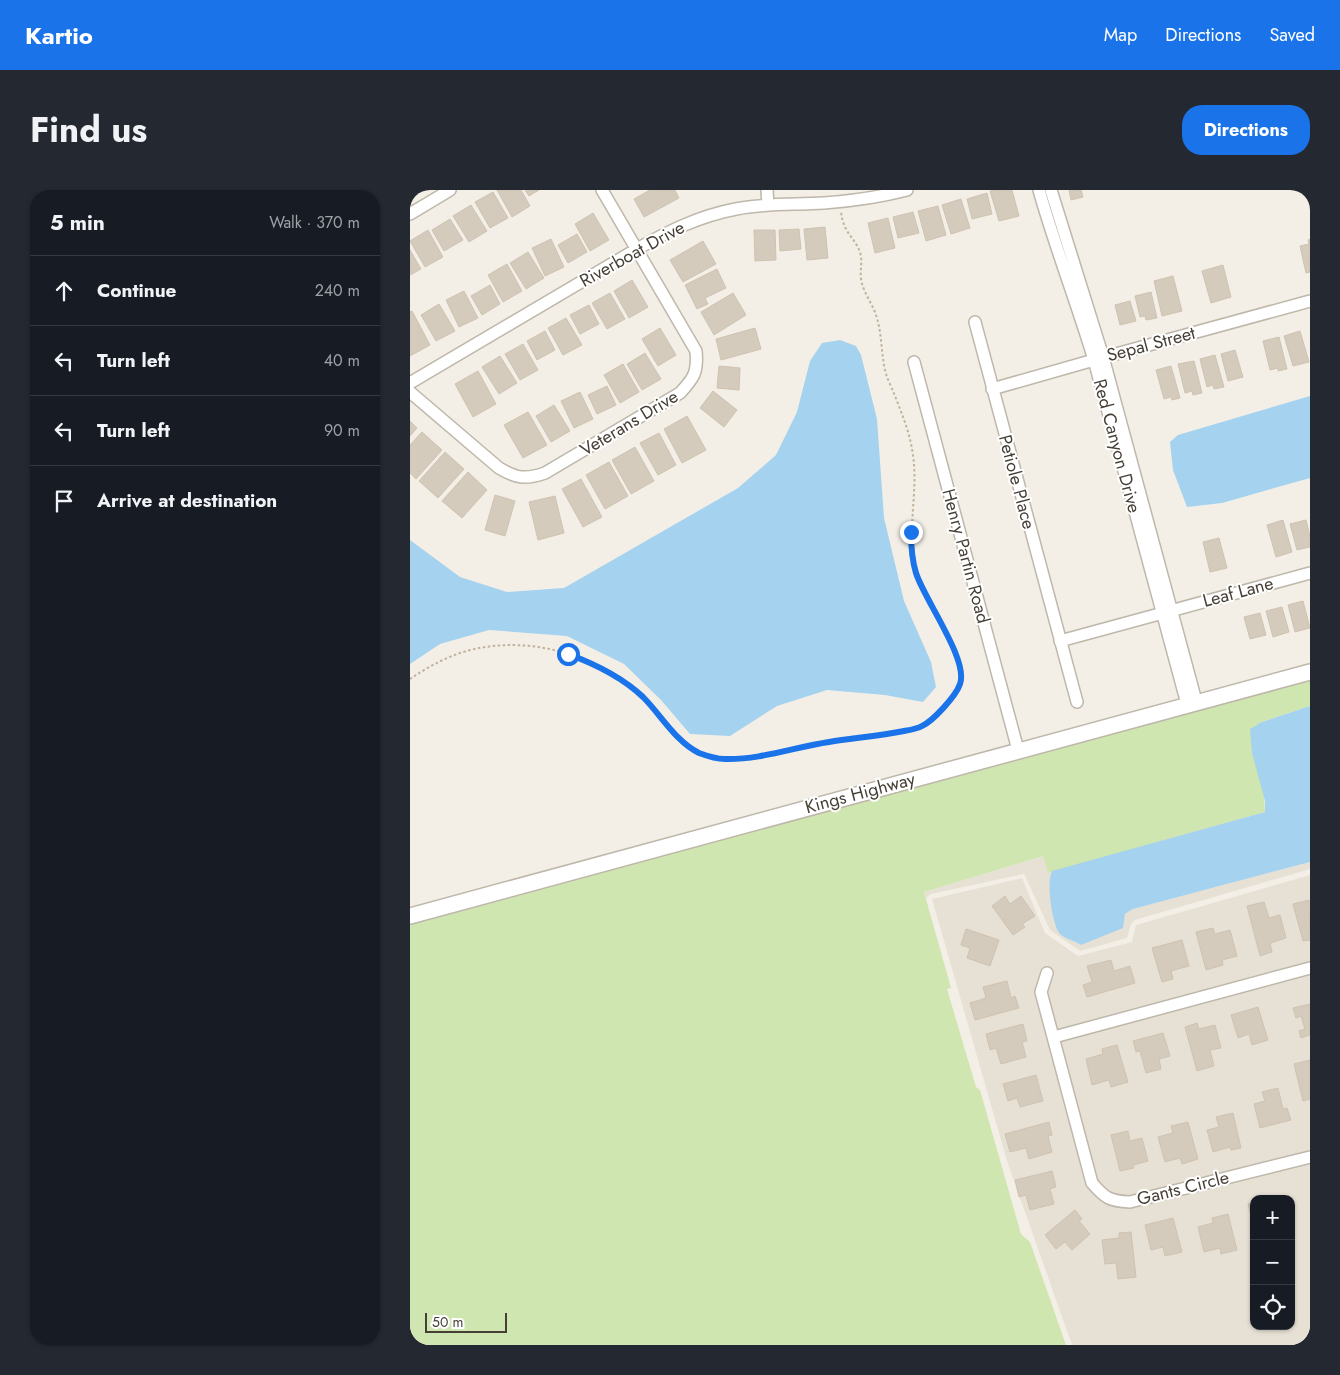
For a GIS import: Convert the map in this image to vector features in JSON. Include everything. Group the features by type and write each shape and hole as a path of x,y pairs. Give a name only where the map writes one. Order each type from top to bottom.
{"street":[{"path":"410,214 450,190"},
{"name":"Veterans Drive","path":"410,392 499,468 512,476 527,478 545,474 680,393 692,380 698,367 696,351 602,190"},
{"path":"767,190 768,205"},
{"name":"Riverboat Drive","path":"410,383 672,229 701,217 737,208 854,201 907,190"},
{"name":"Red Canyon Drive","path":"1039,190 1048,222 1099,358"},
{"name":"Red Canyon Drive","path":"1051,190 1099,358 1192,703"},
{"name":"Sepal Street","path":"992,389 1310,301"},
{"name":"Petiole Place","path":"974,322 1077,702"},
{"name":"Henry Partin Road","path":"914,362 1018,750"},
{"name":"Leaf Lane","path":"1167,611 1310,573"},
{"path":"1060,641 1167,611"},
{"name":"Kings Highway","path":"410,916 1310,672"},
{"path":"1054,1037 1310,968"},
{"name":"Gants Circle","path":"1047,973 1042,992 1092,1183 1103,1196 1113,1201 1130,1202 1310,1157"}],"path":[{"path":"410,679 433,664 461,653 514,645 556,650 586,661 632,687 688,747 700,754 724,760 883,735 921,727 930,721 951,699 960,684 961,670 952,644 933,610 916,573 911,532 915,493 913,451 906,423 885,372 881,336 876,315 861,278 860,253 858,247 848,234"}],"shaded area":[{"path":"1043,856 1048,872 1052,871 1050,875 1061,935 1081,945 1133,909 1310,862 1310,869 1135,920 1131,924 1127,938 1080,951 1050,930 1024,874 931,894 927,897 927,901 924,892"},
{"path":"1310,875 1310,1345 1072,1345 1007,1161 932,899 1022,878 1045,933 1078,956 1132,942 1136,925"}],"green space":[{"path":"1310,678 1310,706 1259,723 1265,812 1048,873 1043,856 924,892 951,988 947,989 976,1087 980,1090 1021,1234 1030,1242 1066,1345 410,1345 410,921"}],"water":[{"path":"840,340 856,346 861,355 877,419 884,518 904,601 931,662 936,687 923,702 885,695 827,690 777,706 730,736 690,734 661,700 624,664 567,636 489,630 440,644 410,664 410,540 460,577 507,592 564,588 738,488 776,455 797,412 810,361 822,343"},
{"path":"1310,396 1310,478 1222,503 1187,507 1173,470 1170,442 1178,435"},
{"path":"1310,706 1310,862 1133,909 1125,914 1123,928 1081,945 1060,934 1051,903 1050,876 1052,871 1265,812 1265,801 1252,753 1250,729 1259,723"}],"building":[{"path":"497,190 521,190 530,206 512,217"},
{"path":"525,190 539,190 529,196"},
{"path":"650,190 675,190 679,198 644,217 634,199"},
{"path":"1012,190 1019,216 999,221 990,191"},
{"path":"1069,190 1081,190 1083,197 1071,200"},
{"path":"493,192 508,218 490,228 475,202"},
{"path":"987,193 992,214 972,219 967,199"},
{"path":"961,199 970,228 951,234 942,205"},
{"path":"471,205 487,231 469,242 453,216"},
{"path":"938,206 946,235 926,241 918,211"},
{"path":"913,212 919,233 898,238 893,217"},
{"path":"593,213 609,240 590,251 575,224"},
{"path":"888,218 895,248 875,253 868,223"},
{"path":"450,219 463,240 444,251 432,230"},
{"path":"825,227 828,258 807,260 804,229"},
{"path":"799,229 801,249 780,251 779,230"},
{"path":"428,230 443,257 425,267 410,241"},
{"path":"754,230 775,230 776,260 755,261"},
{"path":"577,234 587,252 568,263 558,245"},
{"path":"551,239 564,267 545,276 532,248"},
{"path":"1310,239 1310,272 1306,273 1300,246 1309,244 1308,240"},
{"path":"703,241 716,264 683,282 670,260"},
{"path":"410,250 421,269 410,275"},
{"path":"528,252 544,278 526,289 510,263"},
{"path":"507,264 522,291 503,302 488,275"},
{"path":"1223,265 1231,297 1211,303 1202,271"},
{"path":"717,269 726,288 705,298 708,304 697,309 685,285"},
{"path":"1173,276 1182,311 1162,316 1154,281"},
{"path":"632,280 648,307 629,318 614,291"},
{"path":"490,285 500,304 482,315 471,296"},
{"path":"464,291 478,318 459,327 446,300"},
{"path":"1151,292 1157,318 1146,320 1145,316 1140,317 1135,296"},
{"path":"610,293 625,319 607,329 592,303"},
{"path":"733,293 746,315 714,335 701,312"},
{"path":"1130,301 1136,321 1120,325 1115,305"},
{"path":"439,304 455,331 436,341 421,315"},
{"path":"589,305 599,324 580,334 570,315"},
{"path":"412,311 430,345 410,356 410,312"},
{"path":"566,318 582,345 563,355 548,328"},
{"path":"660,328 676,355 658,366 642,339"},
{"path":"755,328 761,349 721,360 716,339"},
{"path":"545,331 555,350 537,360 527,341"},
{"path":"1300,331 1309,362 1293,366 1284,336"},
{"path":"1279,337 1287,369 1278,371 1278,368 1270,370 1263,341"},
{"path":"523,344 538,370 520,380 505,354"},
{"path":"1235,350 1243,377 1228,381 1221,354"},
{"path":"645,353 661,379 642,390 627,364"},
{"path":"1215,355 1224,387 1214,389 1213,385 1207,387 1200,359"},
{"path":"500,356 517,383 499,394 482,367"},
{"path":"1194,361 1202,393 1193,395 1192,391 1185,393 1178,364"},
{"path":"623,364 639,392 620,403 604,375"},
{"path":"719,366 740,368 739,390 717,388"},
{"path":"1171,366 1180,398 1172,400 1171,397 1164,399 1156,370"},
{"path":"478,371 496,404 473,417 455,384"},
{"path":"607,386 616,405 597,414 588,395"},
{"path":"713,391 737,410 724,427 700,408"},
{"path":"580,392 593,419 574,428 561,401"},
{"path":"554,405 570,431 551,442 536,416"},
{"path":"528,412 547,445 523,458 504,425"},
{"path":"687,416 706,450 682,463 664,429"},
{"path":"410,421 417,428 410,436"},
{"path":"422,432 442,450 416,479 410,473 410,445"},
{"path":"659,433 676,465 658,475 640,443"},
{"path":"635,447 654,481 631,494 612,460"},
{"path":"445,452 464,469 438,498 419,481"},
{"path":"609,462 628,496 605,509 586,475"},
{"path":"468,472 487,490 462,518 442,501"},
{"path":"581,479 602,517 583,527 562,489"},
{"path":"495,495 515,501 505,536 485,530"},
{"path":"555,496 564,533 538,540 529,502"},
{"path":"1283,520 1292,552 1276,557 1267,525"},
{"path":"1306,520 1310,536 1310,547 1297,550 1290,524"},
{"path":"1219,538 1227,568 1210,572 1203,542"},
{"path":"1303,601 1310,628 1295,632 1288,605"},
{"path":"1282,607 1289,632 1273,637 1266,611"},
{"path":"1260,613 1266,635 1250,639 1244,617"},
{"path":"1005,896 1010,904 1021,896 1035,916 1022,924 1025,927 1013,935 992,906"},
{"path":"1309,900 1310,940 1303,941 1293,904"},
{"path":"1264,902 1269,918 1280,915 1286,938 1270,943 1272,952 1260,956 1247,906"},
{"path":"1213,928 1215,934 1230,930 1237,956 1222,960 1223,965 1206,970 1196,932"},
{"path":"966,929 999,940 990,966 967,958 970,948 961,945"},
{"path":"1182,940 1189,966 1171,971 1173,979 1162,982 1152,948"},
{"path":"1111,960 1114,971 1130,966 1135,983 1087,997 1083,985 1092,982 1087,966"},
{"path":"1007,981 1011,998 1015,996 1019,1008 975,1020 970,1003 986,998 983,987"},
{"path":"1310,1004 1310,1035 1301,1038 1299,1031 1305,1029 1301,1016 1296,1018 1293,1008"},
{"path":"1258,1007 1268,1040 1252,1045 1249,1034 1238,1038 1231,1015"},
{"path":"1197,1023 1199,1029 1215,1025 1221,1048 1210,1050 1214,1066 1197,1071 1185,1027"},
{"path":"1023,1024 1027,1041 1022,1042 1026,1057 1001,1064 996,1048 990,1050 986,1034"},
{"path":"1163,1033 1170,1056 1159,1059 1161,1069 1146,1073 1140,1051 1136,1052 1133,1041"},
{"path":"1117,1045 1128,1082 1111,1087 1109,1080 1092,1085 1086,1059 1103,1054 1102,1049"},
{"path":"1310,1060 1310,1099 1303,1101 1294,1064"},
{"path":"1036,1075 1043,1101 1020,1107 1017,1098 1008,1101 1003,1084"},
{"path":"1278,1088 1283,1109 1287,1108 1291,1120 1260,1128 1254,1104 1265,1101 1262,1092"},
{"path":"1233,1113 1241,1148 1231,1150 1230,1147 1213,1152 1207,1130 1219,1127 1216,1117"},
{"path":"1049,1122 1052,1135 1048,1136 1052,1152 1029,1159 1026,1148 1010,1152 1005,1134"},
{"path":"1188,1122 1198,1159 1182,1164 1180,1158 1165,1162 1158,1137 1173,1133 1171,1126"},
{"path":"1128,1131 1130,1141 1142,1138 1148,1161 1133,1165 1134,1168 1120,1171 1111,1135"},
{"path":"1052,1171 1056,1187 1050,1189 1054,1204 1030,1210 1026,1195 1019,1197 1015,1180"},
{"path":"1075,1210 1082,1219 1079,1221 1090,1234 1072,1250 1065,1242 1056,1249 1045,1235"},
{"path":"1228,1214 1237,1250 1221,1254 1220,1248 1204,1252 1198,1227 1213,1223 1212,1218"},
{"path":"1173,1218 1182,1252 1165,1256 1163,1247 1151,1250 1145,1225"},
{"path":"1131,1232 1136,1277 1118,1279 1116,1263 1105,1264 1102,1240 1119,1238 1119,1233"}],"route":[{"path":"568,654 610,673 632,687 688,747 712,758 724,760 752,757 921,727 930,721 951,699 960,684 961,670 952,644 933,610 916,573 911,532"}]}
